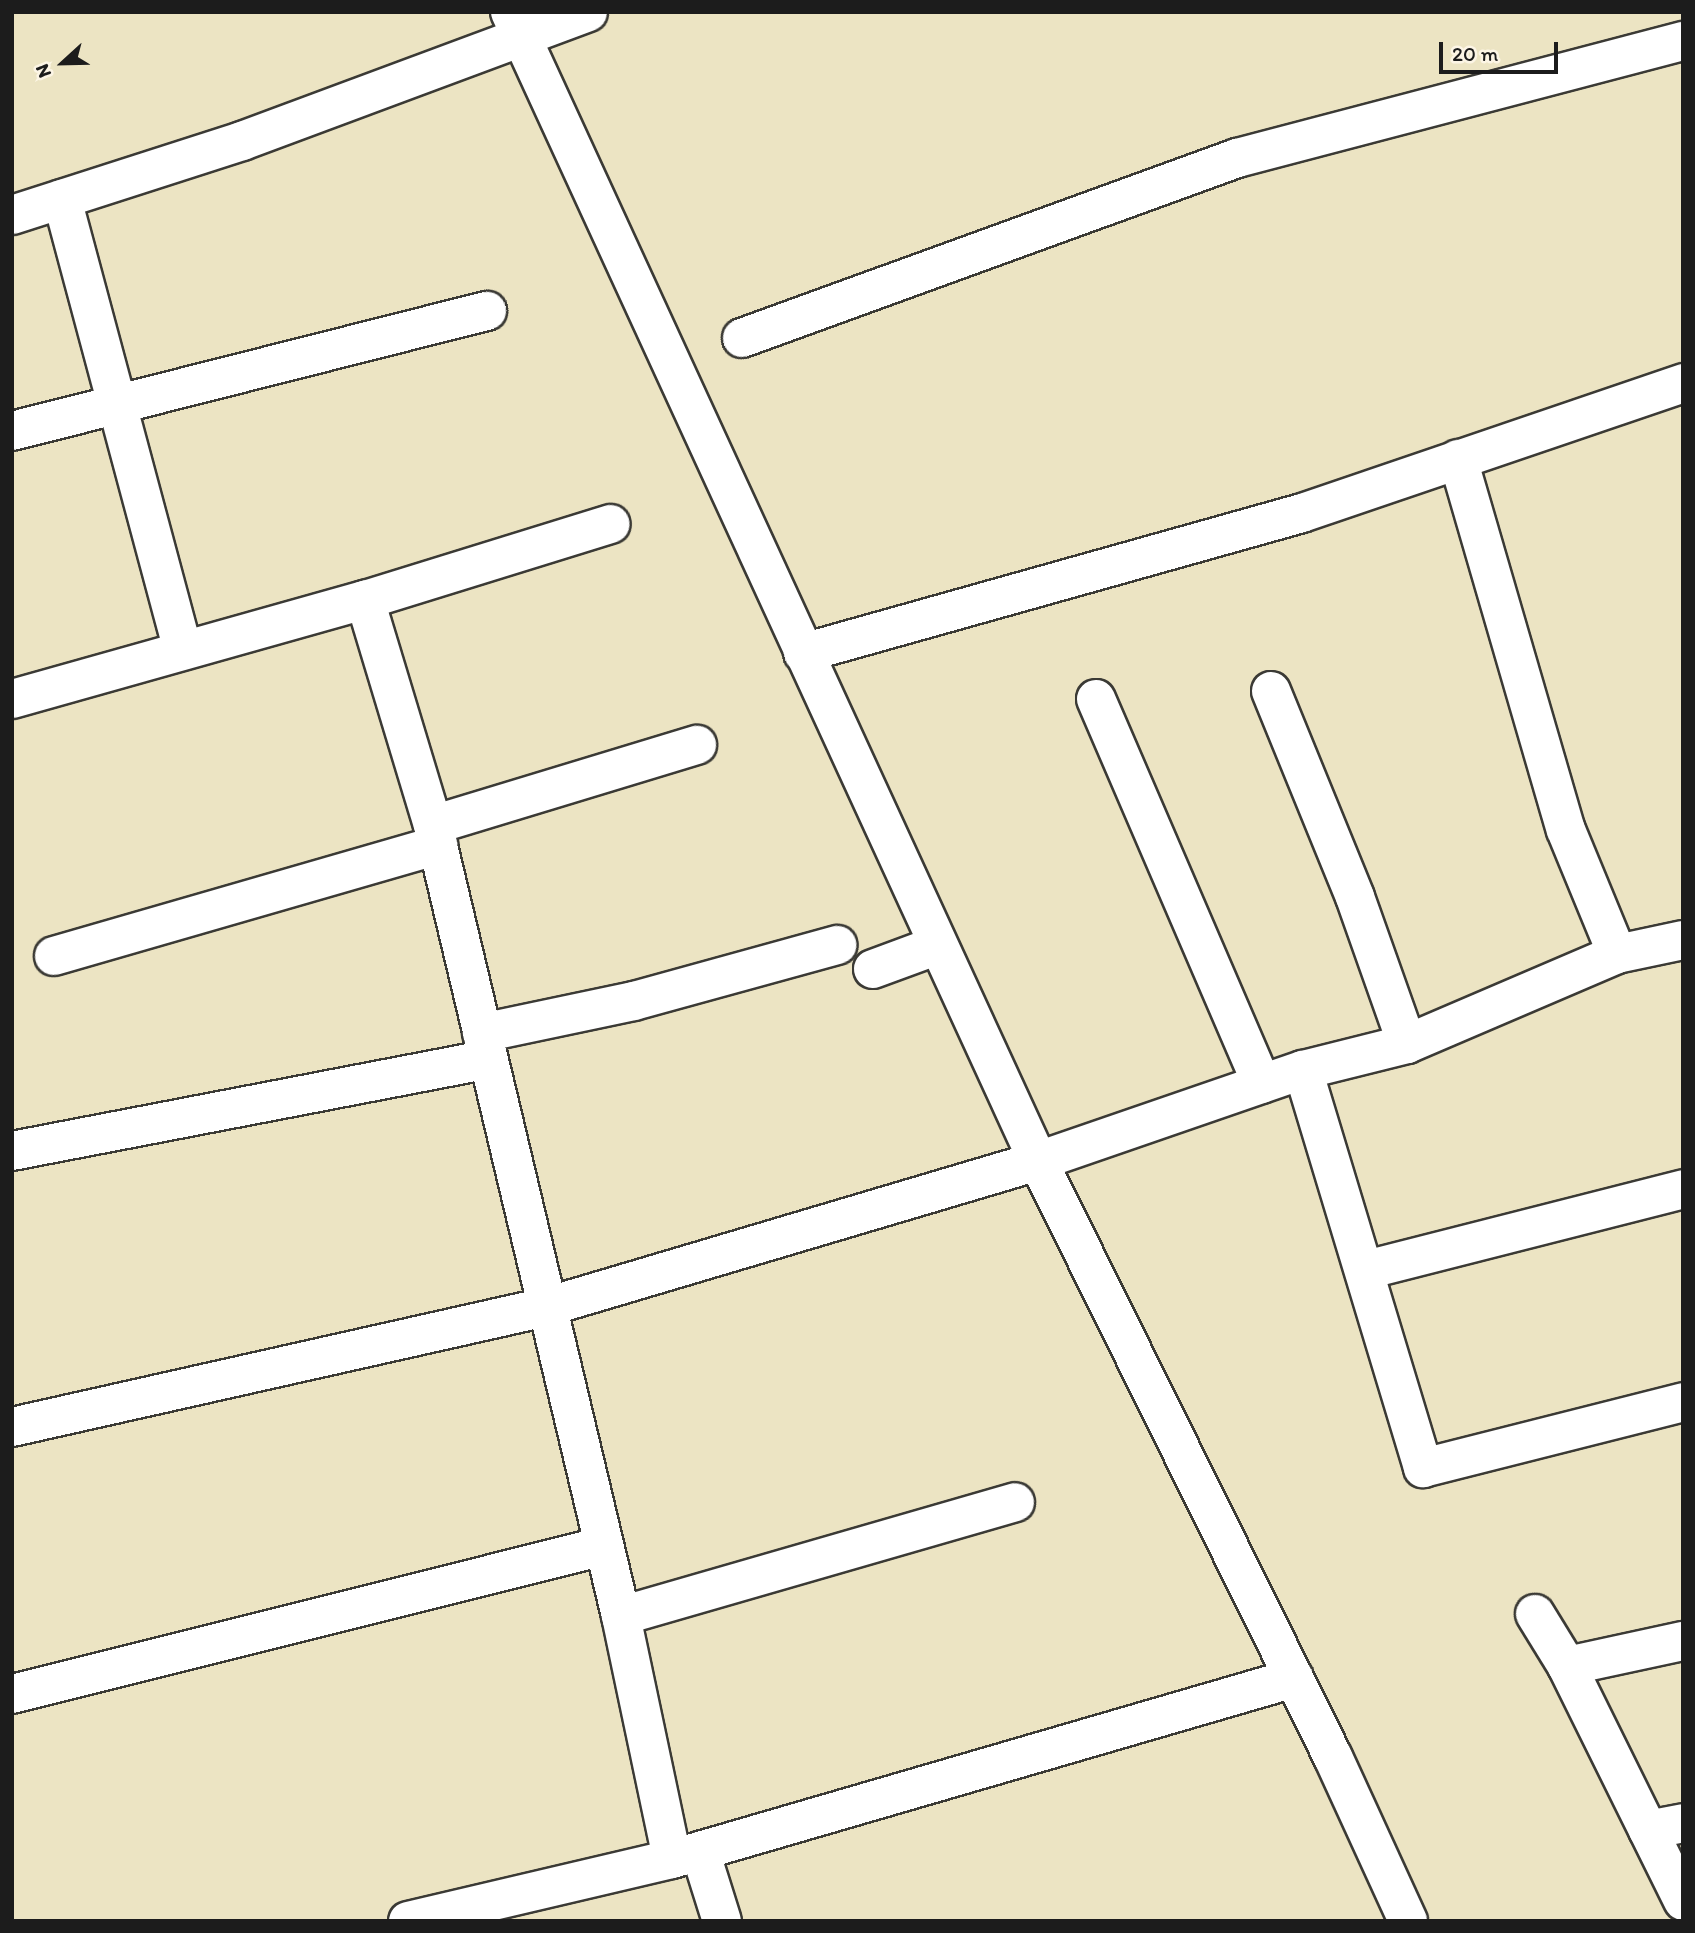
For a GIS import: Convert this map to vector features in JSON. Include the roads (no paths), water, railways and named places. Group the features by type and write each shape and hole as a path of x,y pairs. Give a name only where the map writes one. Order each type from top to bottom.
{"street":[{"path":"12,214 242,141 515,24 589,12"},
{"path":"515,24 1038,1161 1294,1678 1408,1921"},
{"path":"742,338 1237,158 1683,41"},
{"path":"62,199 119,402 183,648"},
{"path":"12,431 487,311"},
{"path":"803,653 1302,513 1683,383"},
{"path":"1458,459 1566,831 1617,954"},
{"path":"12,699 183,648 365,600 610,524"},
{"path":"365,600 436,835 621,1616 686,1855 722,1921"},
{"path":"1271,691 1355,897 1407,1044"},
{"path":"1096,699 1262,1084"},
{"path":"54,956 436,835 697,745"},
{"path":"12,1427 546,1307 1038,1161 1303,1070 1407,1044 1617,954 1683,940"},
{"path":"12,1151 485,1046 634,1001 837,945"},
{"path":"873,969 938,945"},
{"path":"1303,1070 1366,1270 1423,1468 1683,1402"},
{"path":"1366,1270 1683,1189"},
{"path":"621,1616 1015,1502"},
{"path":"12,1694 604,1546"},
{"path":"1535,1614 1665,1827 1683,1902"},
{"path":"1567,1666 1683,1641"},
{"path":"408,1921 686,1855 1294,1678"}]}
